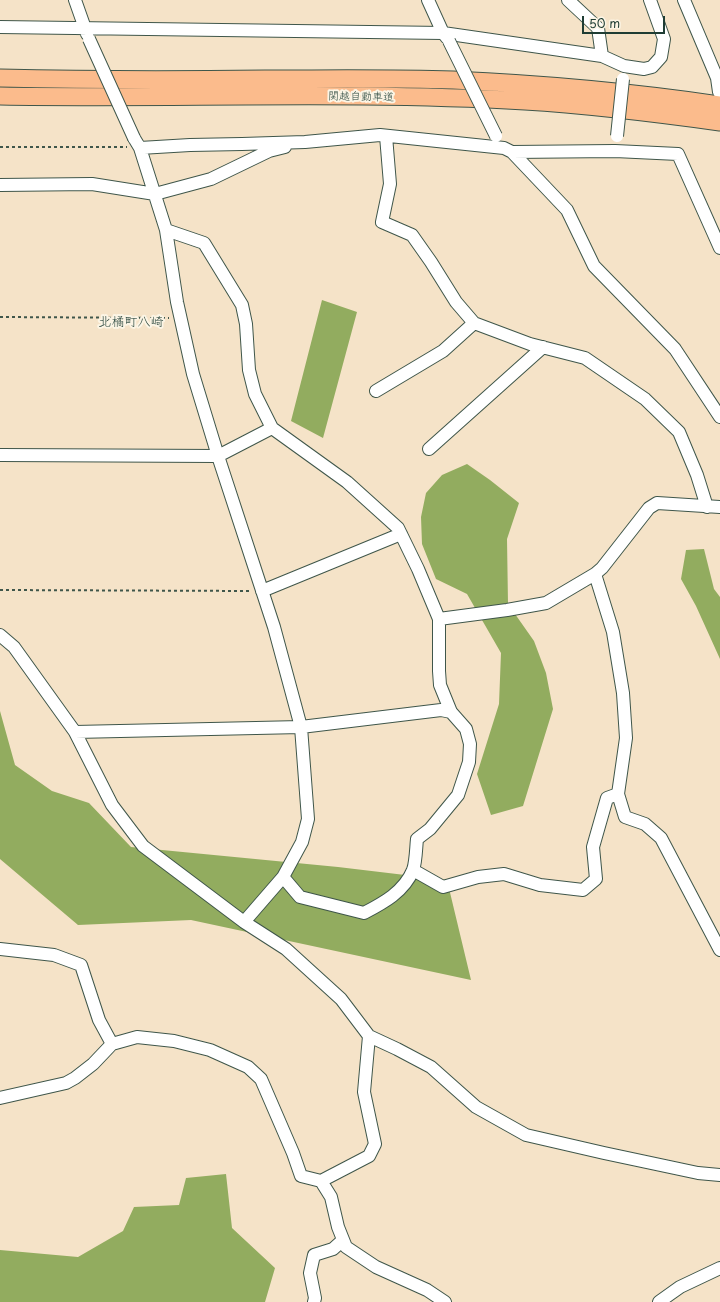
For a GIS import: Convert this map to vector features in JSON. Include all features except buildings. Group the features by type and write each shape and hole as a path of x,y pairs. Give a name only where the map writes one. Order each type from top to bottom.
{"highway":[{"name":"関越自動車道","path":"0,78 137,80 452,80 720,98"},
{"name":"関越自動車道","path":"0,96 325,96 459,98 595,106 720,122"}],"street":[{"path":"75,0 87,34 137,143 155,194 166,230 177,302 193,374 274,627 301,727 308,819 302,842 283,877 244,922"},
{"path":"428,0 496,136 567,210 594,266 675,349 720,417"},
{"path":"568,0 598,28 602,56"},
{"path":"0,27 87,34 446,37 602,56 624,66 644,69 652,67 661,56 664,39 650,0"},
{"path":"684,0 718,78 720,98"},
{"path":"615,151 624,66"},
{"path":"137,143 242,144 305,142 386,136 508,150 615,151 678,154 720,248"},
{"path":"386,136 390,184 382,222 412,235 456,302 474,324 530,344 585,358 650,404 679,432 697,475 707,507"},
{"path":"0,185 92,184 155,194 211,179 269,152 305,142"},
{"path":"166,230 204,243 242,305 246,324 249,370 255,394 272,428 348,482 398,528 418,569 439,619 440,685 451,712 466,729 470,744 469,762 458,795 430,829 417,839 413,870 401,889 384,902 364,913 300,897 283,877"},
{"path":"376,391 443,351 474,324"},
{"path":"429,449 543,347"},
{"path":"0,455 218,456 272,428"},
{"path":"439,619 546,603 595,574 609,560 649,508 657,503 720,507"},
{"path":"262,591 401,534"},
{"path":"595,574 613,632 623,693 626,738 618,794 625,817 646,824 661,838 720,950"},
{"path":"0,635 14,647 75,732 112,805 143,846 244,922 286,949 342,999 369,1036 431,1067 476,1107 526,1135 604,1153 720,1175"},
{"path":"75,732 301,727 441,710 451,712"},
{"path":"413,870 443,887 478,877 504,874 540,885 584,890 596,879 593,847 607,798 618,794"},
{"path":"0,949 54,955 81,965 99,1020 112,1044"},
{"path":"320,1182 369,1156 375,1144 364,1092 369,1036"},
{"path":"0,1098 66,1083 93,1064 112,1044 137,1037 174,1041 210,1050 248,1067 261,1079 293,1153 301,1176 320,1182 331,1197 338,1226 346,1247 376,1267 428,1290 445,1302"},
{"path":"314,1302 315,1298 310,1273 314,1255 333,1249 343,1240"},
{"path":"659,1302 680,1287 720,1268"}],"path":[{"path":"0,147 137,143"},
{"path":"0,317 180,318"},
{"path":"0,590 262,591"}],"green space":[{"path":"322,300 357,312 323,438 291,421"},
{"path":"467,464 519,503 507,539 508,604 534,641 546,673 553,709 523,806 491,815 477,774 499,704 501,653 467,594 436,579 422,544 421,517 426,493 442,475"},
{"path":"704,549 714,589 720,597 720,659 696,606 681,579 686,550"},
{"path":"0,711 15,765 52,791 89,803 131,847 338,867 447,880 471,980 191,920 78,925 0,859"},
{"path":"226,1174 232,1228 275,1268 265,1302 0,1302 0,1250 78,1257 123,1231 134,1207 179,1205 186,1178"}],"district":[{"name":"北橘町八崎","path":"131,322"}]}
